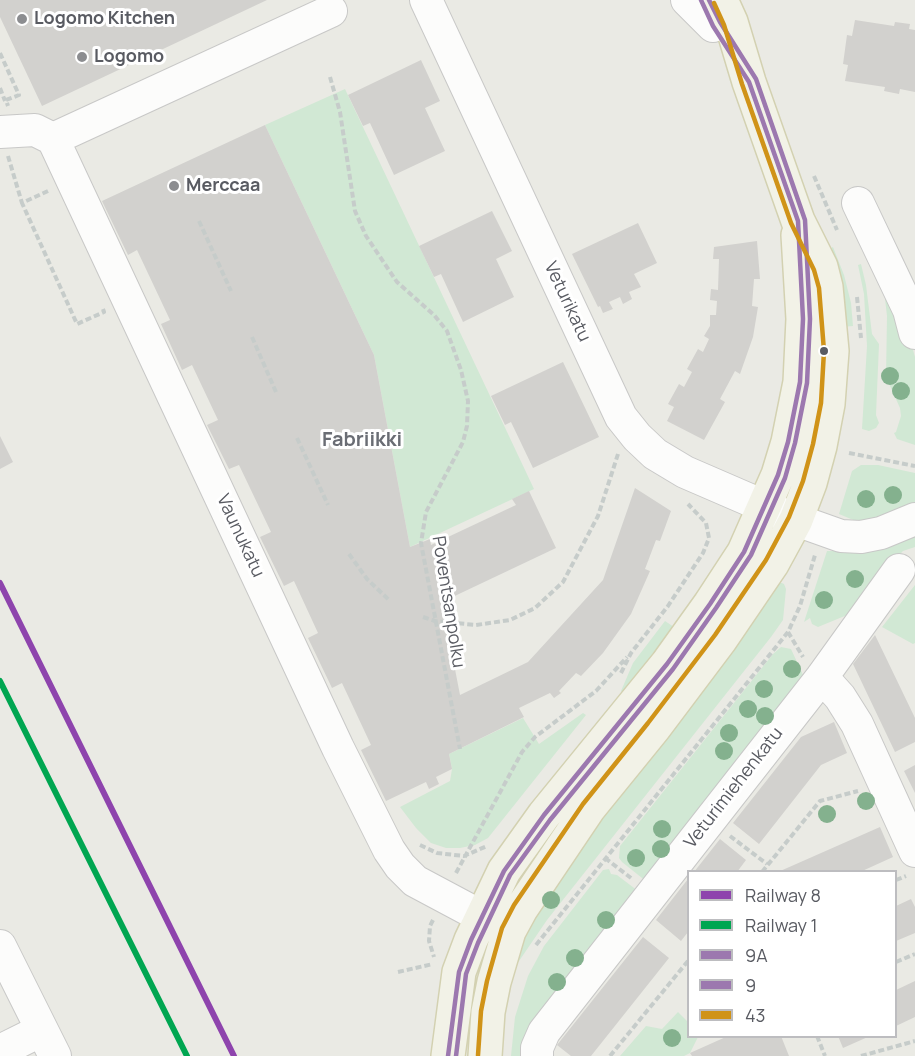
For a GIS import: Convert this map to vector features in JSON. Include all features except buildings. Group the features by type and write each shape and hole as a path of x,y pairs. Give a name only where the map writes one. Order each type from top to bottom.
{"main road":[{"path":"485,1056 488,1012 492,992 509,932 521,909 589,808 654,728 734,621 772,564 796,520 810,483 820,446 828,404 832,351 826,287 820,267 798,221 749,82 731,22 712,9"},
{"path":"509,932 504,871 522,844 667,664 710,604 744,552 778,475 788,442 800,382 803,319 798,221"},
{"path":"448,1056 459,972 509,932"}],"street":[{"name":"Veturikatu","path":"426,0 621,417 637,437 655,454 685,472 764,507 841,536 851,538 881,533 915,519"},
{"path":"687,0 712,9"},
{"path":"0,133 35,130 53,139 331,11"},
{"name":"Vaunukatu","path":"53,139 388,850 415,881 509,932"},
{"path":"858,203 909,310 915,333"},
{"name":"Veturimiehenkatu","path":"540,1044 651,893 822,677 899,570"},
{"path":"822,677 840,697 857,724 915,851"},
{"path":"0,945 49,1043 0,1051"}],"path":[{"path":"0,53 19,94 0,103"},
{"name":"Poventsanpolku","path":"330,77 340,112 355,211 366,237 397,282 434,315 447,331 461,370 468,401 467,426 463,442 426,512 421,543 460,749"},
{"path":"0,88 6,100"},
{"path":"0,133 22,203 77,324 104,312 99,302"},
{"path":"22,203 48,191 53,201"},
{"path":"199,221 231,291"},
{"path":"252,337 276,392"},
{"path":"297,438 328,505"},
{"path":"423,617 435,621 476,625 510,620 535,608 564,582 598,516 620,450 627,459"},
{"path":"849,453 915,466"},
{"path":"491,843 464,856 522,752 535,737 596,691 631,653 694,568 709,538 706,523 685,502"},
{"path":"707,544 711,552"},
{"path":"350,554 367,579 389,600"},
{"path":"509,932 605,858 788,632 800,606 815,555"},
{"path":"621,674 631,653"},
{"path":"763,870 820,801 868,788 883,781"},
{"path":"709,820 767,864"},
{"path":"605,858 651,893"},
{"path":"398,972 439,963 429,941 430,926"},
{"path":"897,962 915,954"},
{"path":"610,1056 687,963"},
{"path":"818,1038 825,1056"},
{"path":"861,1056 915,1041"}],"green space":[{"path":"345,89 534,489 410,547 374,355 265,125"},
{"path":"833,247 844,275 851,303 853,326 841,327 828,250"},
{"path":"861,264 872,334 879,344 876,415 879,423 876,428 869,431 862,429 867,346 864,294 858,265"},
{"path":"884,290 903,315 915,357 915,445 897,439 894,433 901,416 900,408 886,377 887,316"},
{"path":"861,465 878,465 915,473 915,503 886,517 858,522 839,514 852,471"},
{"path":"915,531 915,547 903,551 898,556 852,613 818,627 812,624 810,618 804,622 827,551 843,551"},
{"path":"775,580 784,584 786,589 783,620 547,920 517,964 507,961 524,920"},
{"path":"915,585 915,643 913,644 882,627"},
{"path":"665,621 677,629 625,695 621,691 633,663"},
{"path":"781,647 791,649 803,675 647,882 619,858 620,846 773,654"},
{"path":"583,713 586,715 488,838 475,845 446,848 431,843 400,807 450,781 452,769 449,754 523,718 539,744"},
{"path":"609,869 611,874 617,875 638,891 526,1056 511,1056 515,1017 528,976 544,946 603,870"},
{"path":"678,1012 687,1021 687,1038 698,1038 690,1053 684,1056 620,1056 646,1026 662,1029"}],"rail line":[{"name":"8","path":"0,583 234,1056"},
{"name":"1","path":"0,681 187,1056"}],"transit line":[{"name":"9A","path":"448,1056 459,972 471,940 504,871 544,815 667,664 710,604 744,552 778,475 788,442 800,382 803,319 798,221 749,82 713,26 701,0"},
{"name":"9","path":"456,1056 466,974 510,875 550,820 673,669 751,555 785,478 795,443 807,383 810,319 805,220 756,79 709,0"},
{"name":"43","path":"478,1055 481,1011 487,981 502,928 514,905 583,804 715,635 766,560 789,517 803,481 813,444 821,403 824,351 819,288 814,270 791,223 742,84 724,25 714,3"}],"place":[{"name":"Logomo Kitchen","path":"22,19"},
{"name":"Logomo","path":"82,57"},
{"name":"Merccaa","path":"174,186"}],"district":[{"name":"Fabriikki","path":"362,440"}]}
